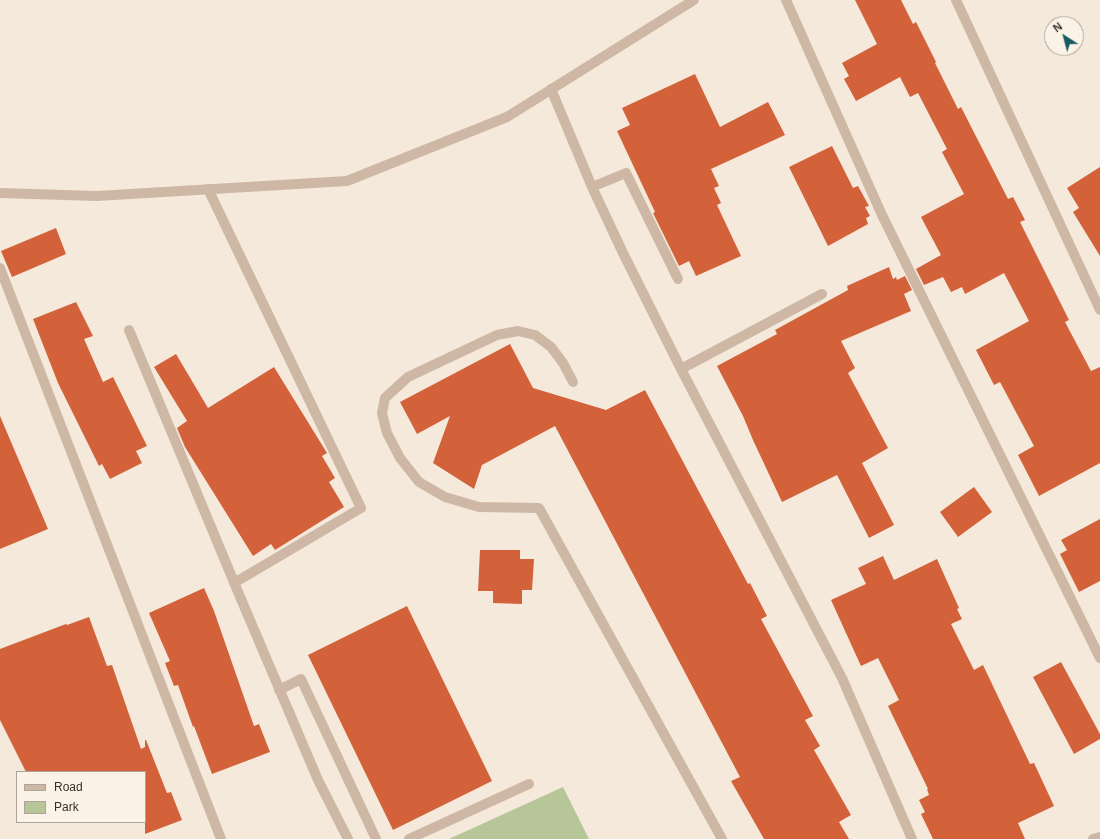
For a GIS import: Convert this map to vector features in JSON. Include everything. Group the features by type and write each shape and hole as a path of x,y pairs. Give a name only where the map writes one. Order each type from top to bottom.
{"street":[{"path":"0,193 98,196 347,181 507,117 694,0"},
{"path":"786,0 882,215 1100,658"},
{"path":"956,0 1100,310"},
{"path":"550,89 592,187 623,253 681,369 842,678 912,839"},
{"path":"592,187 626,173 678,279"},
{"path":"208,189 361,508 234,583"},
{"path":"0,268 221,839"},
{"path":"681,369 822,294"},
{"path":"129,330 279,690 318,780 348,839"},
{"path":"573,382 563,363 551,347 535,335 518,331 497,335 408,378 385,398 382,413 387,433 400,458 420,482 445,497 479,507 539,508 722,839"},
{"path":"279,690 301,679 376,839"},
{"path":"409,839 529,784"},
{"path":"1093,839 1100,836"}],"green space":[{"path":"563,787 589,839 449,839"}],"building":[{"path":"855,0 901,0 913,24 916,22 958,109 961,107 1008,199 1013,197 1025,220 1020,222 1069,320 1065,322 1091,371 1100,367 1100,463 1039,496 1018,455 1034,446 1000,382 994,385 976,350 1029,321 1004,273 965,294 962,287 951,292 943,277 924,285 916,269 941,255 921,217 964,194 942,152 947,149 918,93 910,97 900,77 856,101 844,79 849,76 842,63 877,44"},
{"path":"695,74 720,127 768,102 785,135 711,169 719,186 714,188 721,203 717,205 741,256 696,276 689,261 679,266 653,213 655,212 617,131 630,125 622,108"},
{"path":"832,146 853,188 858,186 869,206 865,207 870,216 866,218 868,224 828,246 789,167"},
{"path":"1100,167 1100,256 1073,212 1079,208 1067,188"},
{"path":"56,228 66,254 12,277 1,251"},
{"path":"889,267 893,279 896,277 897,280 905,276 912,290 904,294 911,311 841,341 855,368 848,373 888,448 862,463 894,525 869,538 837,475 782,502 743,416 717,366 777,334 775,330 848,290 847,286"},
{"path":"76,302 93,336 84,339 103,382 113,377 147,446 136,451 142,463 110,479 102,464 99,466 58,383 33,319"},
{"path":"510,344 533,388 606,410 645,390 748,584 750,583 767,616 761,619 813,716 805,720 820,746 814,750 851,815 839,822 849,839 764,839 731,781 740,777 555,426 482,465 474,489 433,463 450,416 417,434 400,402"},
{"path":"176,354 208,408 274,367 327,453 322,456 335,478 329,482 344,507 275,550 271,544 253,556 185,447 177,428 187,421 154,367"},
{"path":"0,416 48,529 0,549"},
{"path":"974,487 992,512 958,537 940,512"},
{"path":"1100,519 1100,581 1079,592 1060,554 1067,550 1061,540"},
{"path":"480,550 520,550 520,559 534,559 532,590 522,590 522,604 493,603 493,591 478,591"},
{"path":"883,556 894,580 937,559 959,608 957,609 962,619 951,624 974,670 983,665 1030,764 1034,763 1054,806 1018,823 1025,839 933,839 921,814 925,812 919,800 929,795 928,789 888,706 899,700 878,658 861,666 831,600 866,584 858,568"},
{"path":"204,588 214,611 254,726 259,724 270,752 212,774 178,685 174,686 165,663 170,661 149,613"},
{"path":"407,606 492,781 393,830 308,655"},
{"path":"89,617 107,666 112,665 141,749 145,747 146,740 167,793 171,792 182,820 145,834 146,771 26,771 0,720 0,649 66,624 67,625"},
{"path":"1061,662 1100,734 1100,739 1074,754 1033,677"}]}
